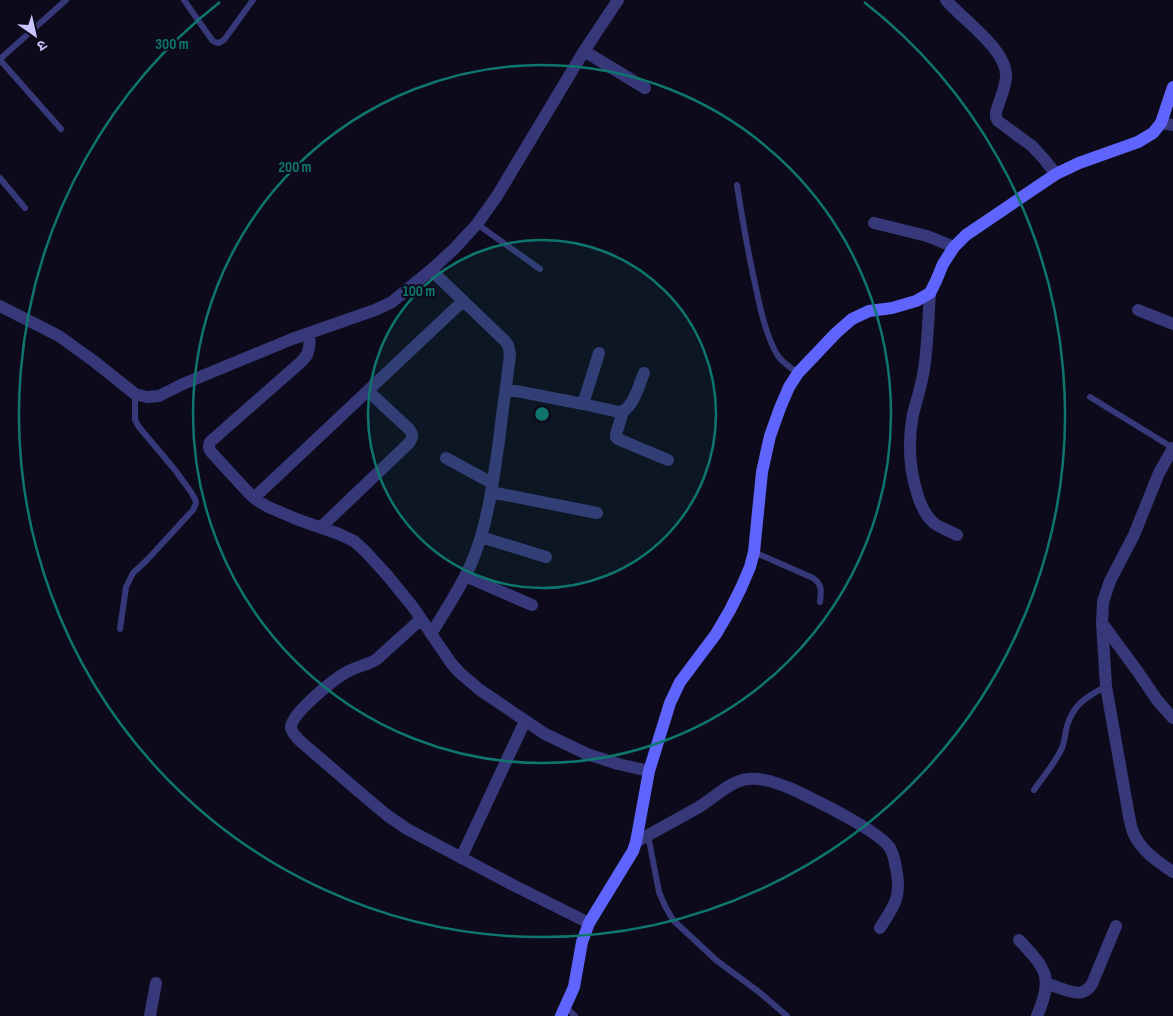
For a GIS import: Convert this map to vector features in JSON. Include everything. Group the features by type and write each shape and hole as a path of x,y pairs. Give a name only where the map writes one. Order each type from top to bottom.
{"street":[{"path":"0,306 59,336 136,394 147,397 159,396 206,374 392,302 454,249 477,224 497,196 584,51 618,0"},
{"path":"946,0 992,45 1000,55 1005,66 1006,78 996,112 998,121 1032,146 1056,174"},
{"path":"584,51 645,88"},
{"path":"957,535 933,522 926,515 913,480 910,456 910,434 925,361 930,292 942,264 954,247 966,236 1056,174 1079,163 1138,142 1167,124 1173,88"},
{"path":"874,223 928,236 954,247"},
{"path":"431,270 504,340 508,345 510,354 491,487 481,536 465,576 431,634"},
{"path":"563,1011 574,987 582,942 589,924 630,856 636,842 649,771 670,703 680,682 716,634 730,610 750,567 754,552 761,480 766,454 780,408 789,387 798,373 852,319 870,311 892,308 916,301 930,292"},
{"path":"254,498 463,301"},
{"path":"1138,310 1173,324"},
{"path":"310,333 310,348 307,355 210,442 209,449 212,453 254,498 268,507 354,541 364,550 413,608 451,663 480,690 545,734 587,754 649,771"},
{"path":"583,404 599,353"},
{"path":"644,373 630,405 623,412 616,437 618,440 668,460"},
{"path":"506,389 623,412"},
{"path":"321,527 413,438 409,428 368,390"},
{"path":"1173,448 1159,473 1134,535 1110,581 1103,602 1102,623 1106,686 1125,799 1134,834 1143,848 1173,872"},
{"path":"446,458 491,487 597,513"},
{"path":"481,536 546,557"},
{"path":"465,576 532,604"},
{"path":"421,619 377,659 342,675 310,701 293,720 292,730 299,740 356,790 407,829 589,924"},
{"path":"1102,623 1173,718"},
{"path":"461,858 525,721"},
{"path":"636,842 699,807 734,783 746,779 757,779 790,789 819,802 873,832 887,843 891,849 898,876 898,895 890,913 880,928"},
{"path":"1046,983 1076,993 1088,990 1116,926"},
{"path":"1019,940 1042,966 1046,978 1046,992 1037,1016"},
{"path":"150,1016 156,983"}],"lane":[{"path":"62,129 0,60 64,0"},
{"path":"184,0 212,40 220,43 253,0"},
{"path":"0,178 25,208"},
{"path":"737,185 748,250 765,326 779,358 798,373"},
{"path":"477,224 540,269"},
{"path":"120,629 126,587 132,573 146,561 193,510 196,503 191,492 175,470 139,427 136,420 136,394"},
{"path":"1090,397 1173,448"},
{"path":"754,552 818,581 821,586 820,602"},
{"path":"1034,790 1062,748 1072,713 1079,703 1106,686"},
{"path":"648,835 659,892 664,906 673,920 716,960 759,992 787,1016"},
{"path":"563,1011 575,1016"}]}
